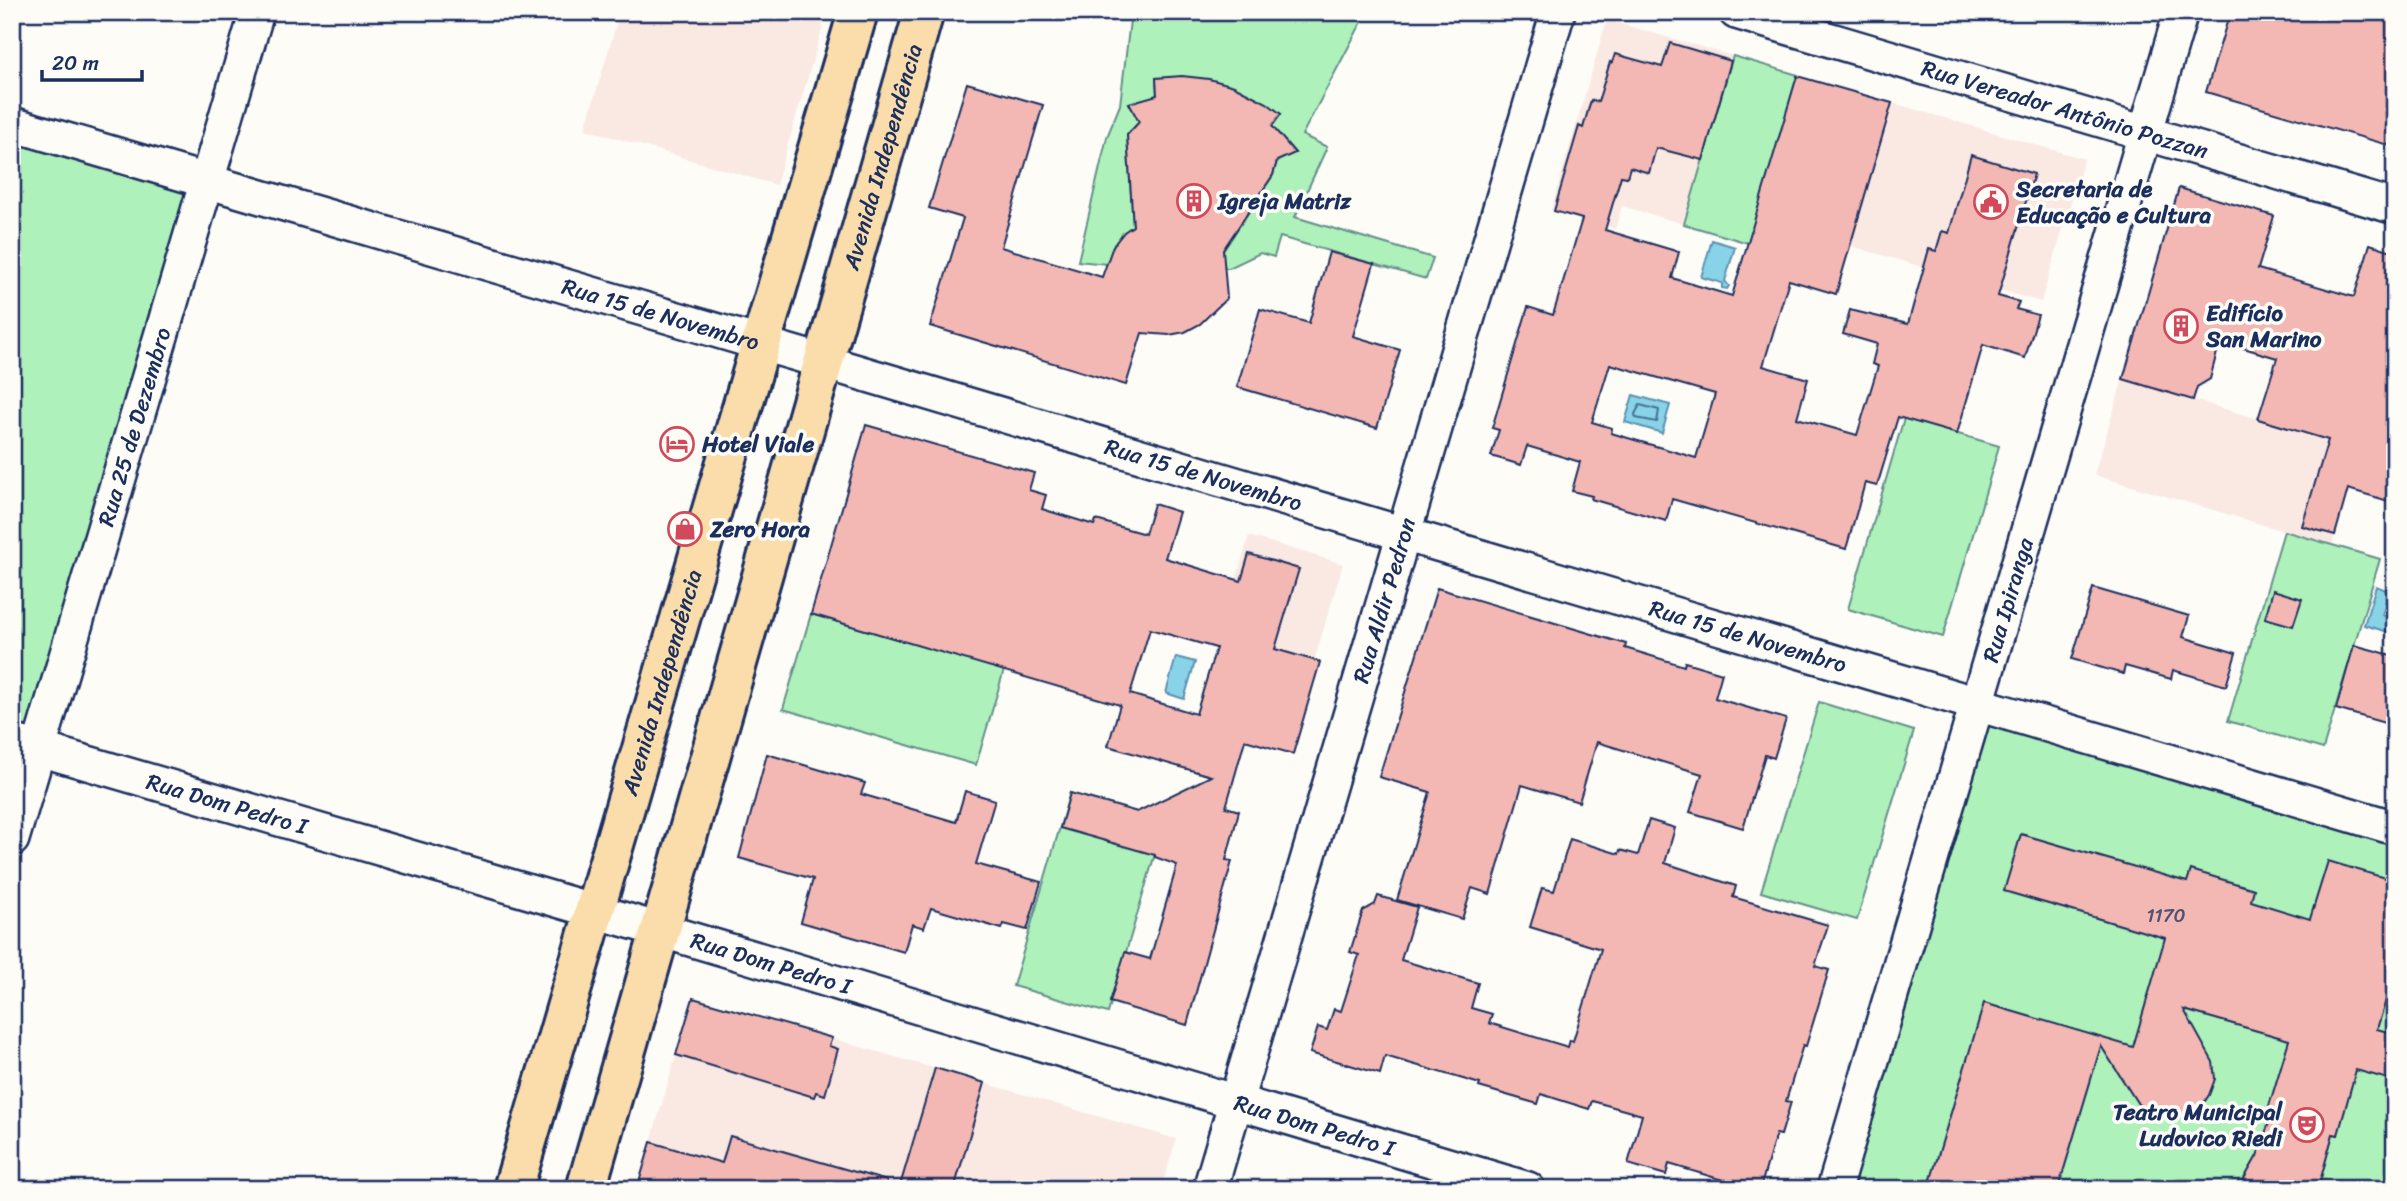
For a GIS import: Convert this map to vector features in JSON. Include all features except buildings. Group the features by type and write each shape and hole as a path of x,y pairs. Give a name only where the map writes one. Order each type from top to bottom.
{"main road":[{"name":"Avenida Independência","path":"513,1189 858,12"},
{"name":"Avenida Independência","path":"586,1189 925,12"}],"street":[{"name":"Rua 25 de Dezembro","path":"12,839 26,745 207,182 257,12"},
{"name":"Rua Aldir Pedron","path":"1210,1189 1558,12"},
{"name":"Rua Vereador Antônio Pozzan","path":"1736,12 2395,207"},
{"name":"Rua Ipiranga","path":"1834,1189 2181,12"},
{"name":"Rua 15 de Novembro","path":"12,124 2395,828"},
{"name":"Rua Dom Pedro I","path":"26,745 660,930 1528,1189"}],"shaded area":[{"path":"620,12 827,12 776,185 585,129"},
{"path":"1607,20 1733,56 1684,224 1622,206 1615,229 1551,210"},
{"path":"1798,75 2084,159 2041,302 1851,246 1836,294 1741,266"},
{"path":"2123,379 2360,449 2332,545 2094,475"},
{"path":"1249,536 1343,564 1314,661 1193,725"},
{"path":"693,998 1176,1139 1161,1189 637,1189"}],"green space":[{"path":"1131,12 1367,12 1302,135 1327,147 1295,217 1433,258 1426,279 1280,237 1274,257 1260,253 1225,268 1221,254 1273,175 1277,161 1295,153 1271,128 1281,114 1267,104 1222,84 1190,78 1156,78 1157,96 1129,103 1139,122 1127,135 1133,226 1117,242 1107,264 1078,261 1107,137 1120,105"},
{"path":"1733,56 1798,75 1748,243 1684,224"},
{"path":"12,124 207,182 39,749 12,741"},
{"path":"1904,418 1999,446 1943,637 1848,609"},
{"path":"2284,531 2380,559 2323,749 2228,721"},
{"path":"811,614 1004,670 976,765 783,709"},
{"path":"1819,702 1914,731 1857,920 1761,892"},
{"path":"1977,705 2395,828 2395,1189 1834,1189"},
{"path":"1070,793 1165,820 1108,1013 1013,986"}],"water":[{"path":"1712,240 1735,247 1725,281 1729,286 1727,289 1722,288 1722,283 1701,277"},
{"path":"1633,395 1670,405 1662,433 1625,422"},
{"path":"2376,586 2389,591 2382,615 2395,619 2392,633 2364,625"},
{"path":"1176,657 1195,662 1184,699 1166,693"}],"place":[{"name":"Igreja Matriz","path":"1194,201"},
{"name":"Secretaria de Educação e Cultura","path":"1991,202"},
{"name":"Edifício San Marino","path":"2181,326"},
{"name":"Hotel Viale","path":"677,444"},
{"name":"Zero Hora","path":"685,529"},
{"name":"Teatro Municipal Ludovico Riedi","path":"2307,1125"}]}
